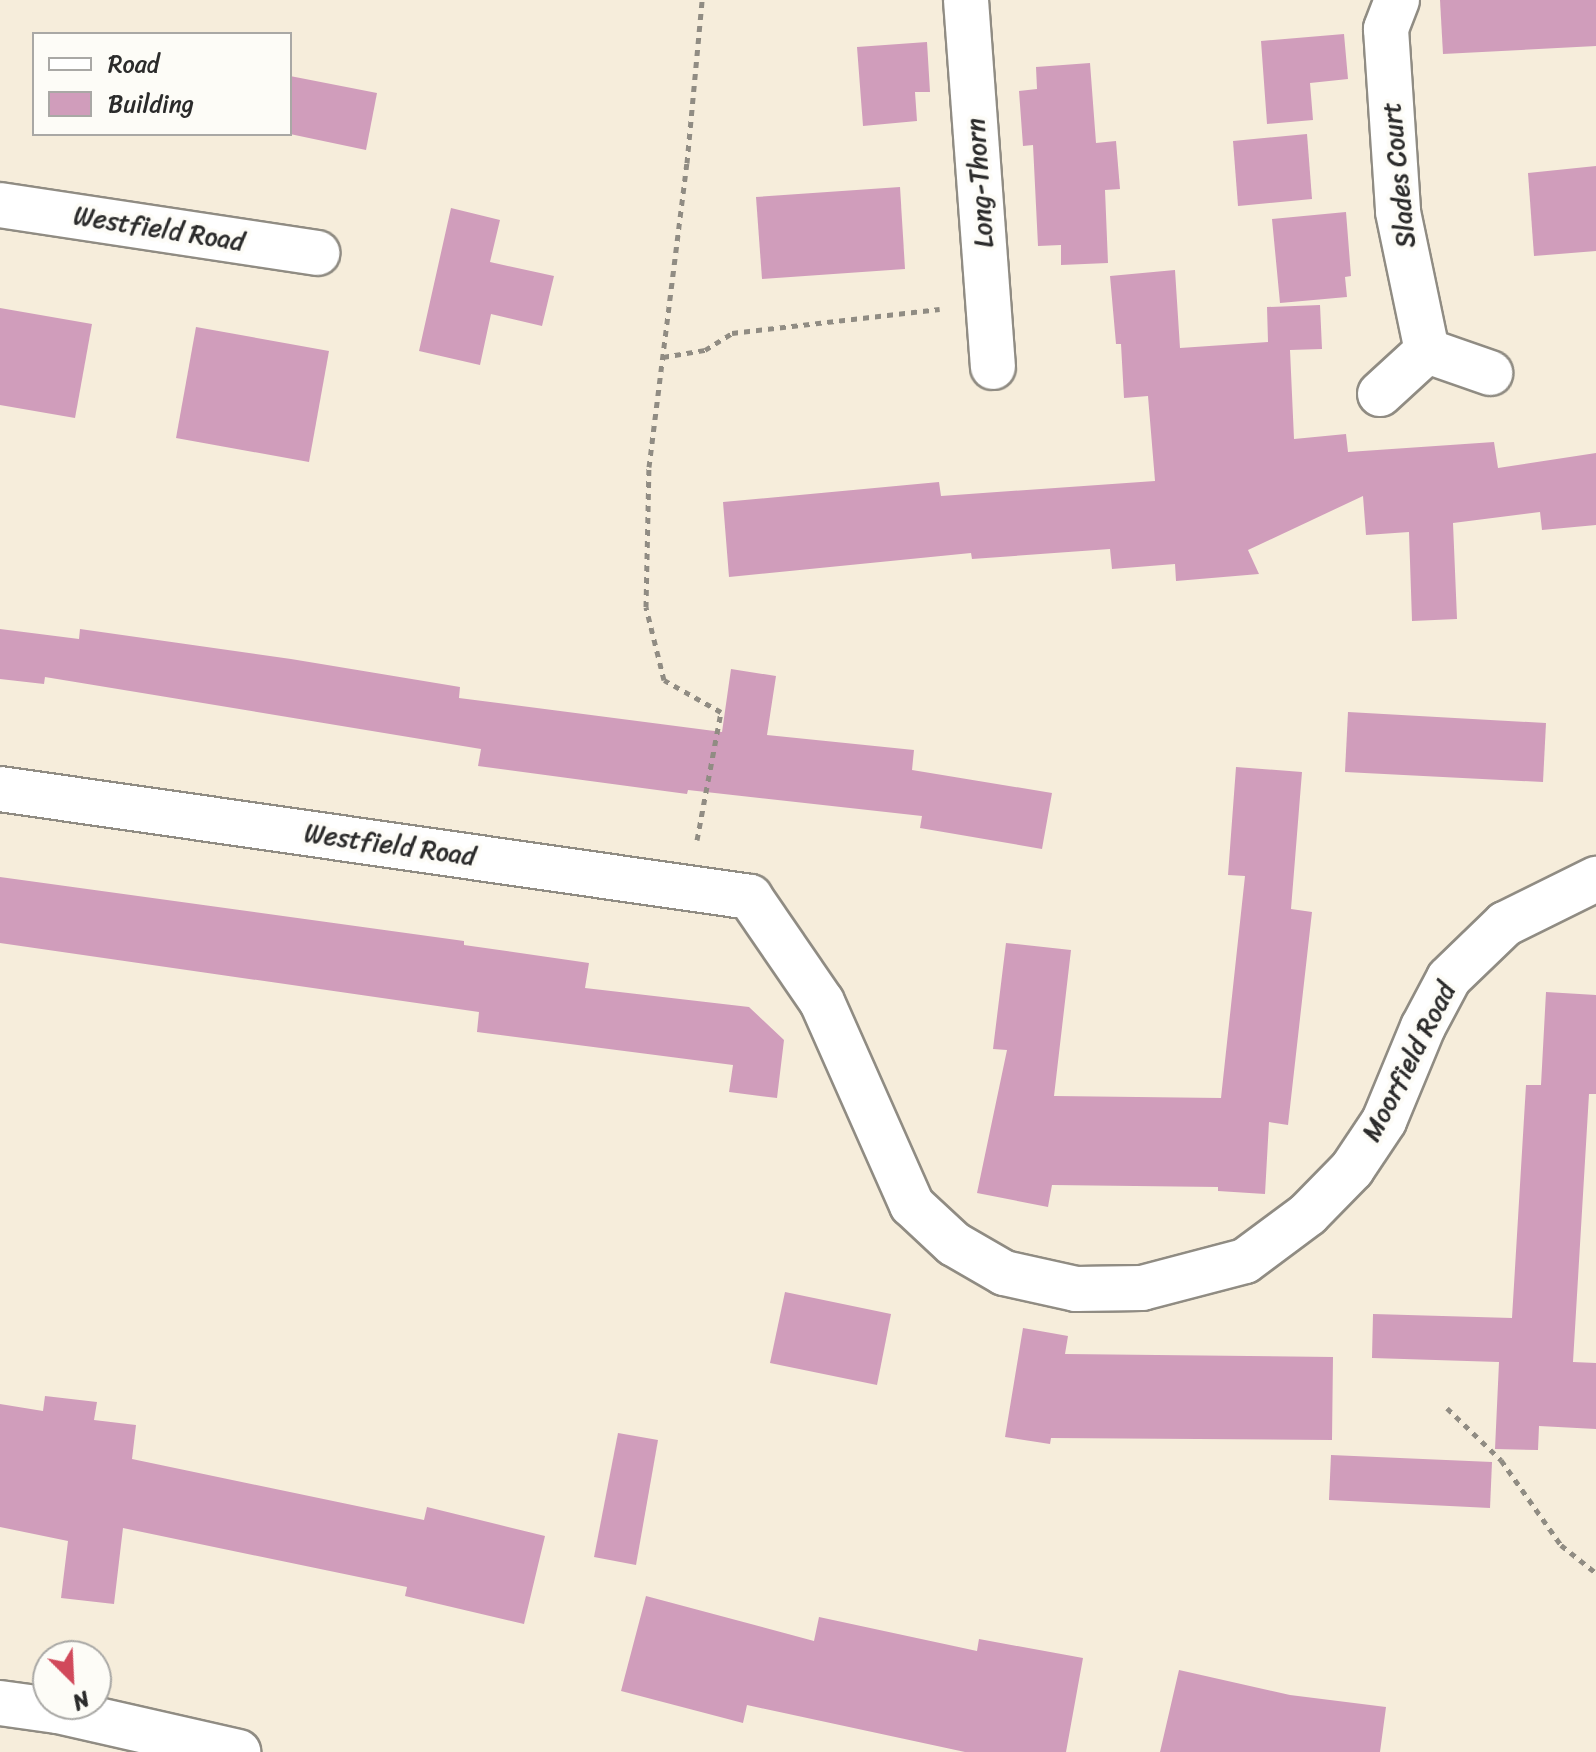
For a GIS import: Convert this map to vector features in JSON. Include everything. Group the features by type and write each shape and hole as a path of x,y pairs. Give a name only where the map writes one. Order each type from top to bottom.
{"street":[{"name":"Long-Thorn","path":"966,0 993,367"},
{"name":"Slades Court","path":"1397,0 1386,29 1398,212 1427,351"},
{"name":"Westfield Road","path":"0,205 317,253"},
{"path":"1380,394 1427,351 1490,373"},
{"name":"Westfield Road","path":"0,789 750,897 767,921"},
{"name":"Moorfield Road","path":"767,921 822,1002 912,1205 954,1244 1004,1273 1076,1289 1142,1288 1245,1261 1308,1214 1352,1169 1384,1121 1423,1027 1449,978 1505,924 1596,879"},
{"path":"0,1703 58,1711 238,1752"}],"path":[{"path":"688,888 721,712 664,680 646,607 649,467 702,0"},
{"path":"663,357 705,350 732,333 988,303"},
{"path":"1447,1408 1501,1460 1561,1545 1596,1573"}],"building":[{"path":"1440,0 1596,0 1596,46 1443,54"},
{"path":"1344,34 1348,79 1310,83 1313,120 1267,124 1261,41"},
{"path":"927,42 930,92 915,92 917,121 863,126 857,47"},
{"path":"1090,63 1096,143 1116,141 1120,189 1105,190 1108,263 1061,265 1061,245 1038,246 1033,145 1023,146 1019,91 1037,89 1036,67"},
{"path":"292,76 377,93 366,150 292,134"},
{"path":"1307,134 1312,199 1238,206 1233,141"},
{"path":"1596,166 1596,251 1534,256 1528,173"},
{"path":"900,187 905,269 762,279 756,197"},
{"path":"451,208 500,220 490,262 554,276 542,326 491,314 480,365 419,351"},
{"path":"1346,212 1351,276 1345,277 1347,297 1280,303 1272,219"},
{"path":"1175,270 1180,348 1268,342 1267,307 1320,305 1322,349 1290,350 1294,439 1346,434 1348,452 1494,442 1498,468 1596,453 1596,525 1542,530 1540,512 1453,523 1457,619 1412,621 1409,532 1366,535 1363,496 1248,550 1259,574 1176,581 1175,564 1112,569 1110,549 972,559 971,553 729,577 723,502 939,482 941,496 1155,481 1148,396 1124,398 1121,344 1116,344 1110,276"},
{"path":"0,308 92,324 75,418 0,405"},
{"path":"196,327 329,351 309,462 176,438"},
{"path":"0,629 79,639 80,629 291,659 460,687 459,698 722,732 731,669 776,676 767,735 914,750 912,770 1052,793 1042,849 920,828 922,816 688,790 687,794 478,766 481,749 45,677 44,684 0,679"},
{"path":"1348,712 1546,723 1543,782 1345,772"},
{"path":"1236,767 1302,772 1291,909 1312,912 1288,1125 1269,1122 1265,1194 1218,1191 1218,1187 1052,1185 1048,1207 977,1193 1007,1050 993,1049 1006,943 1071,950 1054,1096 1221,1098 1245,876 1228,875"},
{"path":"0,877 464,941 464,945 589,963 585,988 749,1007 784,1040 777,1098 729,1092 733,1065 477,1032 479,1012 0,943"},
{"path":"1546,992 1596,995 1596,1094 1589,1094 1573,1362 1596,1363 1596,1429 1539,1426 1538,1450 1495,1449 1499,1362 1372,1358 1373,1314 1512,1318 1526,1085 1541,1085"},
{"path":"785,1292 891,1314 877,1385 770,1363"},
{"path":"1023,1328 1068,1336 1065,1354 1333,1357 1332,1440 1051,1438 1050,1444 1005,1437"},
{"path":"45,1396 97,1402 94,1420 136,1425 132,1459 424,1520 427,1507 545,1536 524,1624 405,1596 407,1587 123,1528 114,1604 61,1598 68,1541 0,1527 0,1404 43,1411"},
{"path":"618,1433 658,1440 636,1565 594,1557"},
{"path":"1331,1455 1492,1462 1490,1508 1329,1500"},
{"path":"646,1596 814,1641 819,1617 977,1651 979,1639 1083,1658 1066,1752 965,1752 747,1705 743,1723 621,1691"},
{"path":"1179,1670 1290,1695 1386,1707 1380,1752 1160,1752"}]}
